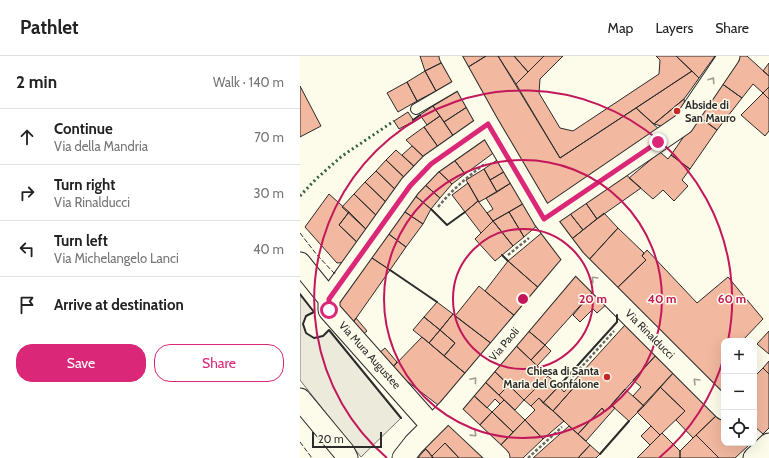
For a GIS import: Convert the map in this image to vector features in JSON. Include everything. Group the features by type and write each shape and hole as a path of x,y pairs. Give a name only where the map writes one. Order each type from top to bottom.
{"street":[{"name":"Via Rinalducci","path":"450,56 545,221 575,260 721,406"},
{"path":"545,221 683,124 729,56"},
{"path":"329,299 410,186 431,164 488,124"},
{"name":"Via Paoli","path":"403,458 414,444 448,410 575,260"},
{"name":"Via Mura Augustee","path":"300,263 329,299 329,310 432,426"},
{"path":"300,399 348,458"},
{"path":"448,410 499,458"}],"lane":[{"path":"416,109 464,81"}],"path":[{"path":"438,207 465,178 504,151"},
{"path":"508,255 545,221"},
{"path":"566,384 629,314"},
{"path":"528,458 562,427"}],"shaded area":[{"path":"300,294 314,312 306,316 303,324 306,333 314,338 323,336 329,330 401,418 361,457 300,380"}],"building":[{"path":"420,56 443,56 445,61 425,71"},
{"path":"457,56 486,56 465,69"},
{"path":"486,56 498,56 560,158 636,108 661,131 548,205 465,69"},
{"path":"498,56 514,56 528,72 516,84"},
{"path":"514,56 544,56 528,72"},
{"path":"544,56 563,56 540,79 539,93 560,128 573,131 659,74 660,60 656,56 676,56 692,71 560,158 516,84"},
{"path":"676,56 715,56 699,78"},
{"path":"739,56 747,56 769,76 769,87 763,93 753,84 742,98 721,83"},
{"path":"445,61 456,80 436,91 425,71"},
{"path":"769,63 769,76 763,71"},
{"path":"425,71 436,91 417,101 407,82"},
{"path":"692,71 699,78 692,88 684,99 654,124 636,108"},
{"path":"407,82 417,101 398,112 387,93"},
{"path":"721,83 742,98 717,130 698,116"},
{"path":"300,86 321,126 300,137"},
{"path":"769,87 769,99 763,93"},
{"path":"461,89 470,105 444,122 433,106"},
{"path":"763,93 769,99 769,131 765,136 741,115"},
{"name":"Abside di San Mauro","path":"684,99 685,107 669,125 661,126 654,124"},
{"path":"470,105 480,124 456,140 444,122"},
{"path":"433,106 440,116 427,125 420,115"},
{"path":"408,112 414,121 399,129 394,121"},
{"path":"440,116 456,140 441,151 424,127"},
{"path":"698,116 717,130 690,169 671,155"},
{"path":"424,127 441,151 427,160 406,140"},
{"path":"485,132 496,151 465,174 452,157"},
{"path":"412,146 427,160 418,170 402,155"},
{"path":"396,150 418,170 408,181 386,160"},
{"path":"660,152 668,159 671,155 690,169 682,180 688,186 674,201 663,190 653,199 629,178"},
{"path":"452,157 465,174 452,184 436,169"},
{"path":"500,158 507,170 490,180 484,169"},
{"path":"386,160 408,181 399,193 376,171"},
{"path":"436,169 452,184 440,198 423,183"},
{"path":"484,169 497,192 479,202 466,180"},
{"path":"507,170 514,181 497,192 490,180"},
{"path":"376,171 399,193 390,206 365,182"},
{"path":"623,172 641,188 597,219 583,199"},
{"path":"514,181 526,202 493,221 487,213 493,209 486,198"},
{"path":"365,182 390,206 380,219 354,194"},
{"path":"423,183 440,198 431,209 413,194"},
{"path":"468,183 478,201 465,212 452,195"},
{"path":"329,194 349,212 339,225 361,246 349,262 337,263 305,227"},
{"path":"354,194 380,219 370,233 342,207"},
{"path":"413,194 431,209 423,224 402,210"},
{"path":"583,199 597,219 583,230 568,211"},
{"path":"478,201 493,221 481,233 465,212"},
{"path":"526,202 539,224 524,237 509,212"},
{"path":"402,210 423,224 406,247 386,232"},
{"path":"568,211 583,230 568,242 554,222"},
{"path":"349,212 370,233 361,246 339,225"},
{"path":"509,212 524,237 513,246 493,221"},
{"path":"604,213 618,228 586,263 568,242"},
{"path":"493,221 513,246 495,261 475,239"},
{"path":"618,228 644,253 642,256 646,260 614,291 586,263"},
{"path":"544,231 567,261 541,290 508,261"},
{"path":"386,232 406,247 390,270 369,256"},
{"path":"647,250 697,303 728,277 763,319 745,338 721,338 721,397 614,291 646,260 642,256"},
{"path":"369,256 390,270 352,324 335,305"},
{"path":"508,261 541,290 516,317 485,291"},
{"path":"575,272 595,289 545,345 525,328"},
{"path":"479,286 516,317 492,344 455,316"},
{"path":"595,289 608,303 597,313 593,309 580,322 573,315"},
{"path":"437,302 453,314 440,330 424,317"},
{"path":"453,314 492,344 466,374 444,356 455,343 440,330"},
{"path":"424,317 440,330 429,343 413,330"},
{"path":"356,318 367,331 362,335 352,324"},
{"name":"Chiesa di Santa Maria del Gonfalone","path":"625,325 657,354 605,412 602,408 578,434 553,411 576,385 573,382"},
{"path":"525,328 545,345 531,360 512,342"},
{"path":"440,330 455,343 444,356 429,343"},
{"path":"769,331 769,354 757,344"},
{"path":"422,337 466,374 438,405 391,369"},
{"path":"512,342 548,376 524,400 491,368"},
{"path":"545,345 551,351 537,366 531,360"},
{"path":"385,348 397,362 391,369 378,354"},
{"path":"655,356 674,372 644,406 633,396 641,387 633,380"},
{"path":"769,361 769,374 763,368"},
{"path":"491,368 509,385 499,395 482,379"},
{"path":"763,368 769,374 769,428 763,434 757,429 757,374"},
{"path":"674,372 718,414 693,438 676,420 685,411 660,387"},
{"path":"548,376 559,386 543,403 539,398 531,406 524,400"},
{"path":"482,379 504,400 500,404 495,399 487,408 471,393"},
{"path":"573,382 576,385 553,411 543,403 559,386 564,392"},
{"path":"509,385 524,400 515,410 499,395"},
{"path":"660,387 685,411 660,435 637,412"},
{"path":"625,389 644,406 629,421 611,405"},
{"path":"471,393 492,412 476,429 455,409"},
{"path":"539,398 564,421 543,439 525,420 535,410 531,406"},
{"path":"504,400 525,420 513,432 492,412"},
{"path":"611,405 615,408 586,441 578,434 602,408 605,412"},
{"path":"492,412 513,432 497,449 476,429"},
{"path":"718,414 721,417 721,446 748,446 735,458 719,458 696,435"},
{"path":"525,420 543,439 523,458 507,458 497,449"},
{"path":"451,422 488,458 459,458 445,443 432,456 424,447"},
{"path":"569,426 590,445 578,458 533,458"},
{"path":"651,426 660,435 650,445 641,436"},
{"path":"662,433 680,451 680,458 637,458"},
{"path":"696,435 719,458 680,458 680,451"},
{"path":"445,443 459,458 433,458 432,456"},
{"path":"590,445 600,454 596,458 578,458"},
{"path":"426,449 433,458 418,458 422,453"}],"hedge":[{"path":"300,196 316,179 342,156 394,121"}],"fence":[{"path":"300,233 317,255 334,273 337,273"},
{"path":"300,442 312,458"}],"wall":[{"path":"413,120 420,115"},
{"path":"431,209 447,225 465,212"},
{"path":"502,255 508,261"},
{"path":"390,270 437,302"},
{"path":"300,294 314,312 306,316 303,324 306,333 314,338 323,336 329,330 401,418"},
{"path":"559,386 617,322 617,315"},
{"path":"600,454 629,421"}],"place":[{"name":"Abside di San Mauro","path":"677,111"},
{"name":"Chiesa di Santa Maria del Gonfalone","path":"607,377"}],"route":[{"path":"329,310 329,299 410,186 431,164 488,124 544,219 658,142"}]}
